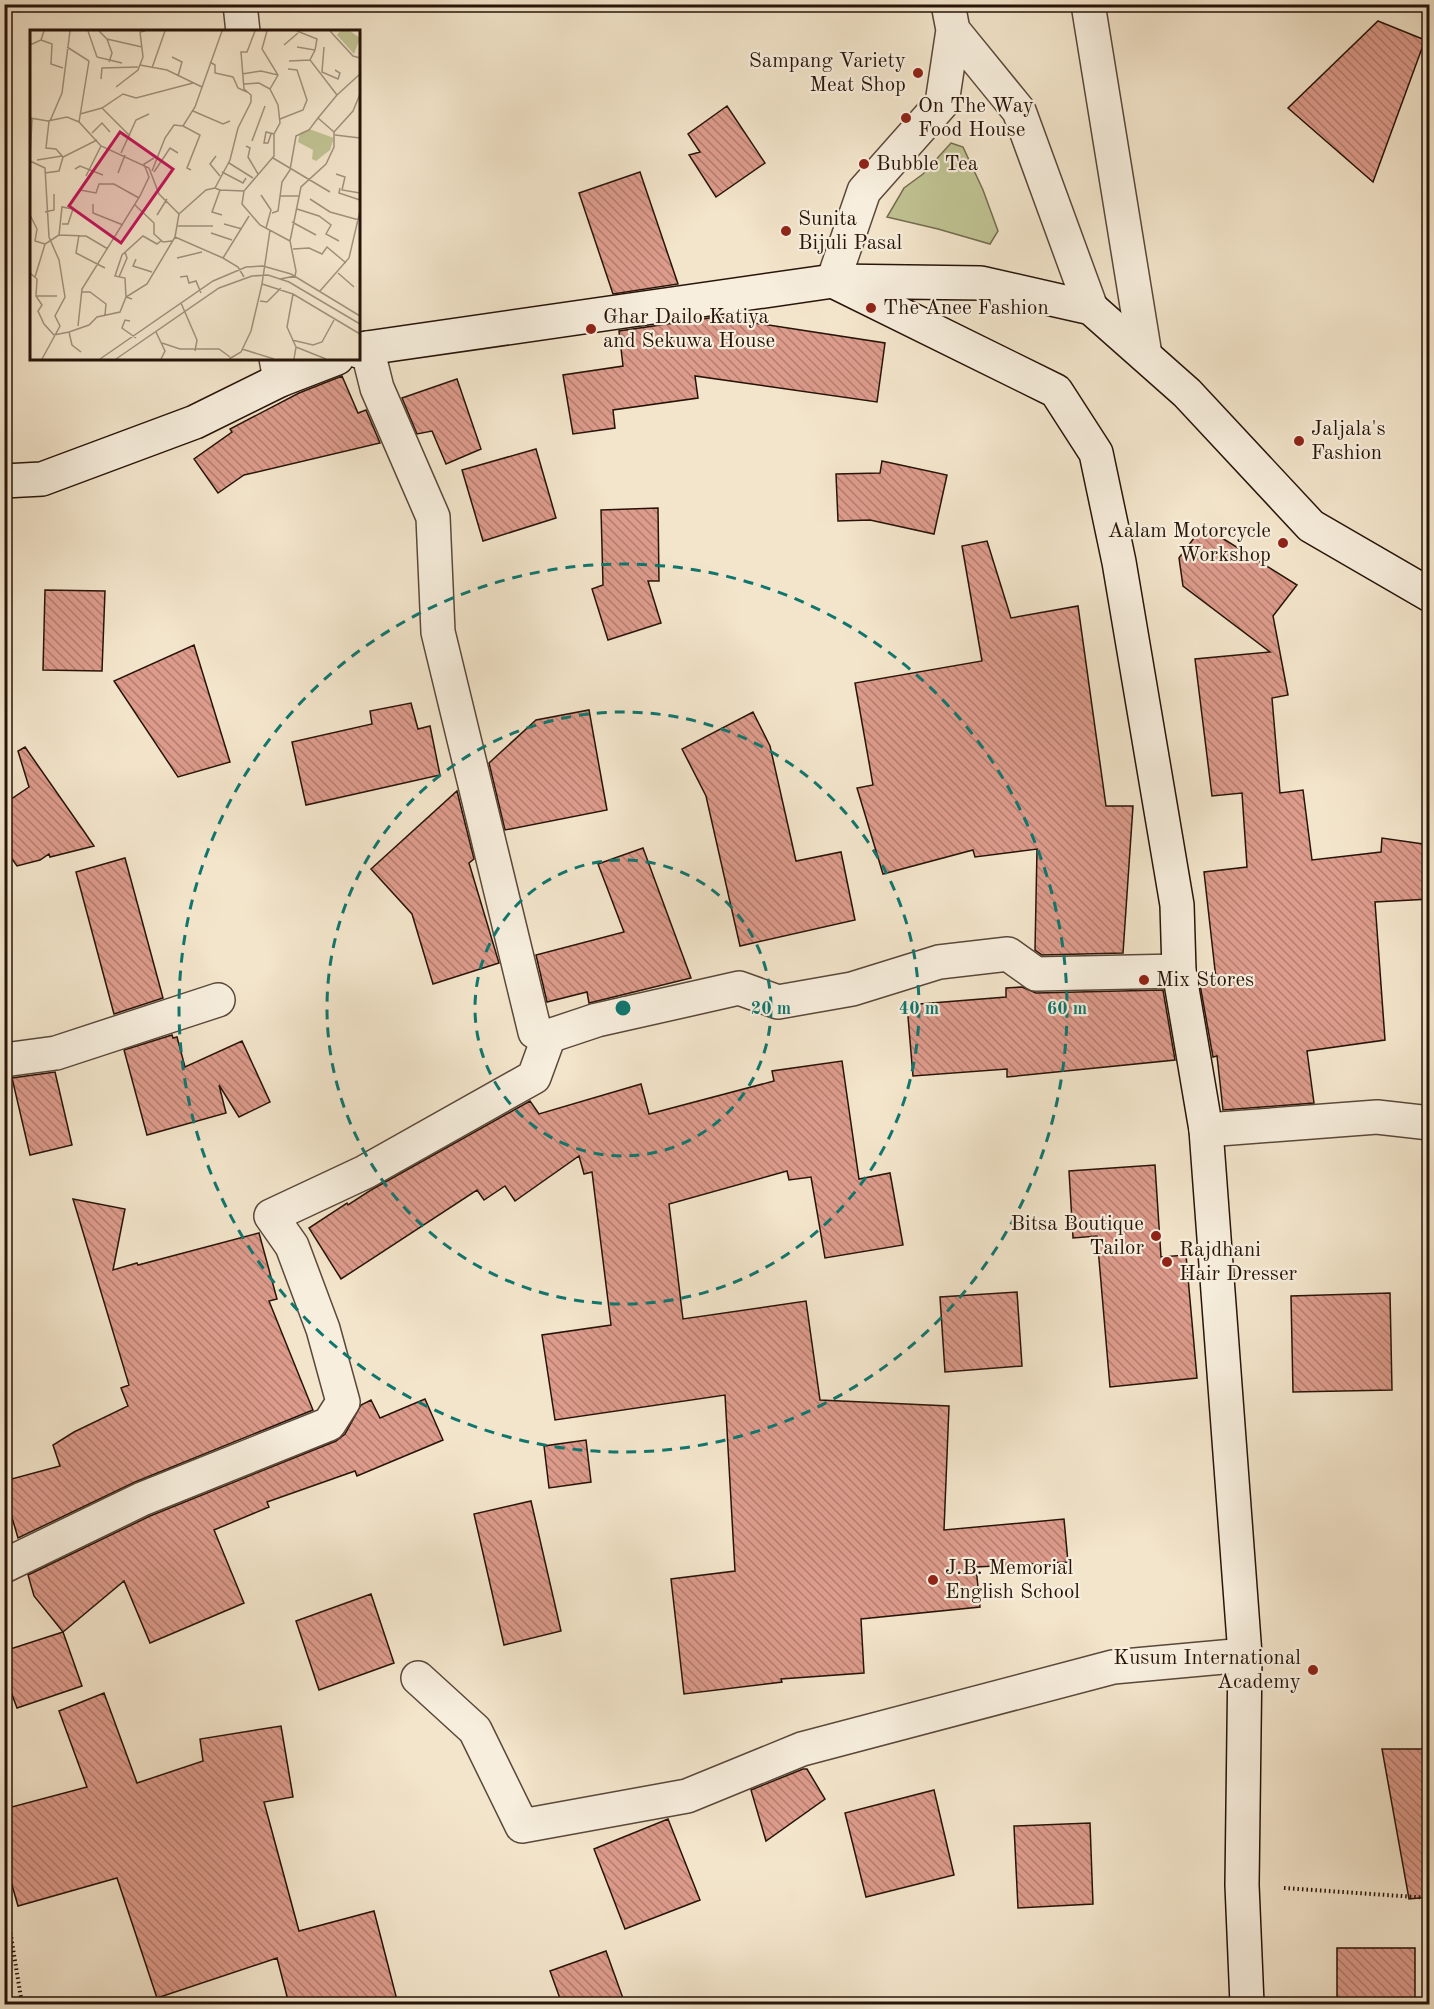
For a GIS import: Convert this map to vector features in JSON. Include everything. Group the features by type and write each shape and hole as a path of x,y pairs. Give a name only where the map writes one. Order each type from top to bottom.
{"street":[{"path":"240,4 243,30"},
{"path":"1088,4 1145,355"},
{"path":"951,17 1019,111 1091,308"},
{"path":"833,280 864,190 942,103 951,17"},
{"path":"360,351 833,280 981,283 1091,308 1187,393 1311,526 1430,595"},
{"path":"833,280 1056,390 1096,453 1119,562 1177,905 1179,971 1206,1130 1245,1655 1242,1885 1247,2004"},
{"path":"4,481 42,479 195,422 278,369 318,360"},
{"path":"359,360 376,388 433,517 438,632 535,1032 548,1040"},
{"path":"4,1566 142,1498 328,1424 343,1402 323,1329 292,1246 271,1216 364,1172 534,1077 549,1036 597,1020 739,988 778,1002 852,989 939,962 1008,954 1036,974 1179,971"},
{"path":"4,1060 56,1053 218,1000"},
{"path":"1206,1130 1377,1117 1430,1123"},
{"path":"418,1678 475,1730 522,1826 687,1796 802,1749 1113,1667 1245,1655"}],"path":[{"path":"1242,1885 1430,1898"},
{"path":"4,1893 22,2004"}],"green space":[{"path":"951,143 963,147 983,190 998,231 990,244 887,217 904,188 923,174"}],"building":[{"path":"1378,21 1425,40 1373,182 1288,108"},
{"path":"727,106 765,163 716,197 689,155 700,152 688,134"},
{"path":"640,172 678,284 613,294 579,193"},
{"path":"716,317 885,343 877,402 695,376 698,398 613,410 615,428 573,434 563,375 623,366 619,331"},
{"path":"342,376 358,413 366,410 380,443 244,475 218,493 194,459 232,432 230,429 299,393"},
{"path":"457,379 481,449 446,464 432,431 417,434 402,398"},
{"path":"536,449 556,518 483,541 462,470"},
{"path":"882,461 947,475 934,534 870,520 838,521 836,474 880,473"},
{"path":"658,508 659,581 648,581 661,623 608,640 592,589 603,585 601,510"},
{"path":"1203,526 1297,585 1273,616 1288,695 1272,698 1280,793 1303,790 1312,860 1381,852 1382,838 1430,845 1430,899 1375,902 1385,1040 1307,1051 1314,1103 1223,1110 1217,1056 1213,1057 1199,979 1216,979 1204,872 1247,867 1242,793 1212,796 1195,659 1270,652 1183,586 1179,558"},
{"path":"987,541 1011,618 1078,606 1106,806 1133,806 1123,953 1042,955 1035,950 1037,849 975,857 973,850 883,874 857,788 873,785 855,683 982,661 962,546"},
{"path":"45,590 105,591 102,671 43,670"},
{"path":"194,645 230,762 178,777 114,681"},
{"path":"411,703 418,729 430,726 440,775 306,805 292,742 372,724 370,711"},
{"path":"589,710 607,810 505,830 489,763 536,720"},
{"path":"753,712 770,746 796,861 841,852 855,920 740,946 706,796 682,749"},
{"path":"25,747 94,846 50,857 49,854 40,860 17,866 4,848 4,804 29,787 18,751"},
{"path":"457,791 474,859 469,863 499,963 433,984 412,914 371,869"},
{"path":"643,848 691,978 589,1003 587,992 547,1002 536,955 624,932 598,864"},
{"path":"125,858 163,998 114,1014 76,872"},
{"path":"1022,987 1036,993 1163,990 1175,1060 1007,1077 1007,1069 913,1076 907,1005 1006,997 1006,988"},
{"path":"172,1035 173,1038 177,1037 185,1067 242,1041 270,1102 239,1117 219,1085 226,1113 147,1135 124,1050"},
{"path":"842,1061 859,1179 890,1173 903,1245 825,1258 811,1177 789,1180 787,1171 669,1204 683,1319 806,1301 820,1400 949,1406 944,1530 1064,1519 1068,1562 976,1567 980,1607 861,1619 864,1673 781,1679 782,1682 684,1694 671,1579 735,1571 725,1395 555,1420 542,1335 611,1325 592,1172 584,1174 579,1156 515,1201 505,1186 484,1200 477,1190 341,1279 309,1228 347,1203 348,1205 530,1101 539,1114 641,1084 649,1114 774,1081 772,1071"},
{"path":"55,1072 72,1145 30,1155 12,1078"},
{"path":"1155,1165 1161,1257 1186,1255 1197,1378 1110,1387 1097,1236 1073,1238 1069,1171"},
{"path":"73,1199 125,1209 113,1270 259,1233 277,1299 269,1301 313,1410 135,1482 18,1538 4,1490 4,1481 60,1466 53,1445 74,1432 128,1406 121,1388 129,1385"},
{"path":"1017,1292 1022,1366 945,1372 940,1297"},
{"path":"1390,1293 1392,1390 1293,1392 1291,1296"},
{"path":"425,1399 443,1440 357,1476 355,1471 267,1502 269,1507 214,1530 244,1603 150,1643 124,1581 63,1632 34,1596 28,1575 150,1516 336,1441 345,1434 361,1405 371,1400 380,1418"},
{"path":"586,1440 591,1482 549,1488 544,1446"},
{"path":"531,1501 561,1631 504,1645 474,1514"},
{"path":"371,1594 394,1663 319,1690 296,1621"},
{"path":"63,1632 82,1686 17,1708 4,1673 4,1651"},
{"path":"104,1693 137,1783 203,1761 200,1739 281,1726 293,1797 264,1802 299,1931 374,1911 398,2004 289,2004 277,1958 157,1998 117,1878 18,1906 4,1857 4,1809 87,1787 59,1711"},
{"path":"1382,1749 1430,1749 1430,1897 1409,1899"},
{"path":"807,1769 825,1799 766,1841 751,1790"},
{"path":"934,1790 954,1875 866,1897 845,1813"},
{"path":"668,1819 700,1900 625,1929 594,1849"},
{"path":"1090,1823 1093,1904 1018,1908 1014,1826"},
{"path":"1337,1948 1415,1948 1415,2004 1337,2004"},
{"path":"606,1951 625,2004 562,2004 550,1971"}],"place":[{"name":"Sampang Variety Meat Shop","path":"918,73"},
{"name":"On The Way Food House","path":"906,118"},
{"name":"Bubble Tea","path":"864,164"},
{"name":"Sunita Bijuli Pasal","path":"786,231"},
{"name":"The Anee Fashion","path":"871,308"},
{"name":"Ghar Dailo Katiya and Sekuwa House","path":"591,329"},
{"name":"Jaljala's Fashion","path":"1299,441"},
{"name":"Aalam Motorcycle Workshop","path":"1283,543"},
{"name":"Mix Stores","path":"1144,980"},
{"name":"Bitsa Boutique Tailor","path":"1156,1236"},
{"name":"Rajdhani Hair Dresser","path":"1167,1262"},
{"name":"J.B. Memorial English School","path":"933,1580"},
{"name":"Kusum International Academy","path":"1313,1670"}]}
